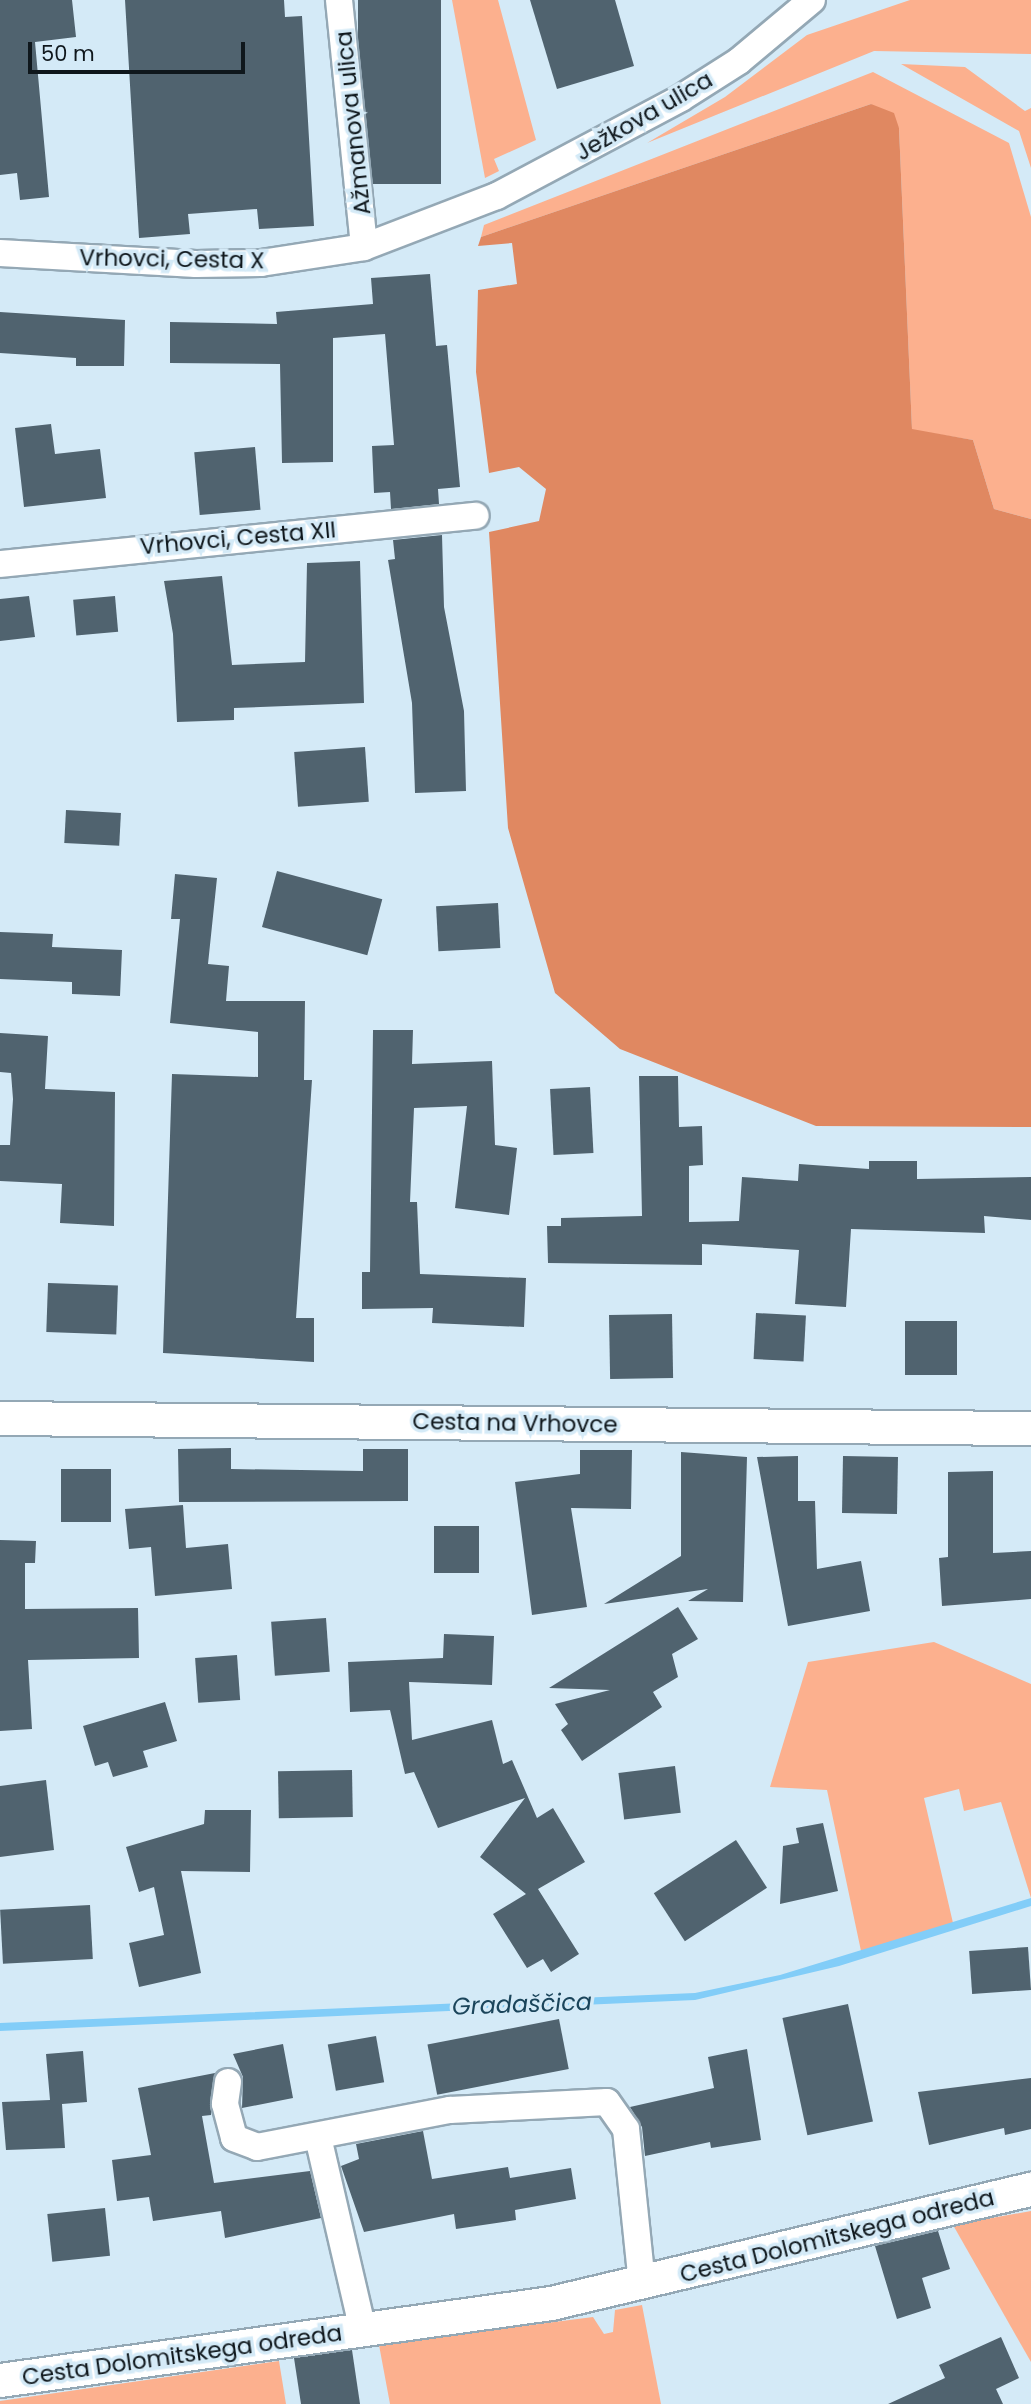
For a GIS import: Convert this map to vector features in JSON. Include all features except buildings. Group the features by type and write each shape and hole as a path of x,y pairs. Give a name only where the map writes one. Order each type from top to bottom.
{"street":[{"name":"Ažmanova ulica","path":"340,0 364,247"},
{"name":"Ježkova ulica","path":"462,211 681,98 812,0"},
{"name":"Vrhovci, Cesta X","path":"0,253 196,264 364,247 462,211"},
{"name":"Vrhovci, Cesta XII","path":"0,564 476,516"},
{"name":"Cesta na Vrhovce","path":"0,1418 1031,1428"},
{"path":"228,2082 225,2104 234,2138 257,2147 450,2110 607,2102 626,2129 642,2283"},
{"name":"Cesta Dolomitskega odreda","path":"318,2137 363,2330"},
{"name":"Cesta Dolomitskega odreda","path":"0,2381 363,2330 642,2283 1031,2189"}],"shaded area":[{"path":"452,0 498,0 536,140 494,159 499,171 485,178"},
{"path":"910,0 1031,0 1031,54 874,51 647,143 725,97 807,35"},
{"path":"901,64 965,67 1025,111 1031,108 1031,168 1019,131"},
{"path":"873,72 1009,143 1031,217 1031,519 994,509 973,440 912,430 899,128 871,104 481,237 484,225"},
{"path":"871,104 894,113 899,128 912,429 973,440 994,509 1031,519 1031,1127 816,1126 620,1049 555,993 508,828 489,532 539,521 546,489 519,467 489,473 476,372 478,290 517,284 512,243 478,246 481,237"},
{"path":"934,1642 1031,1684 1031,1898 1001,1802 964,1811 959,1789 924,1798 953,1923 861,1951 827,1790 770,1787 808,1662"},
{"path":"1031,2211 1031,2362 953,2225"},
{"path":"642,2305 661,2404 390,2404 379,2345 593,2317 604,2334 613,2332 615,2310"},
{"path":"279,2361 286,2404 0,2404 0,2401"}],"water":[{"name":"Gradaščica","path":"1031,1898 1031,1906 839,1966 695,2000 0,2031 0,2023 695,1993 780,1975"}]}
